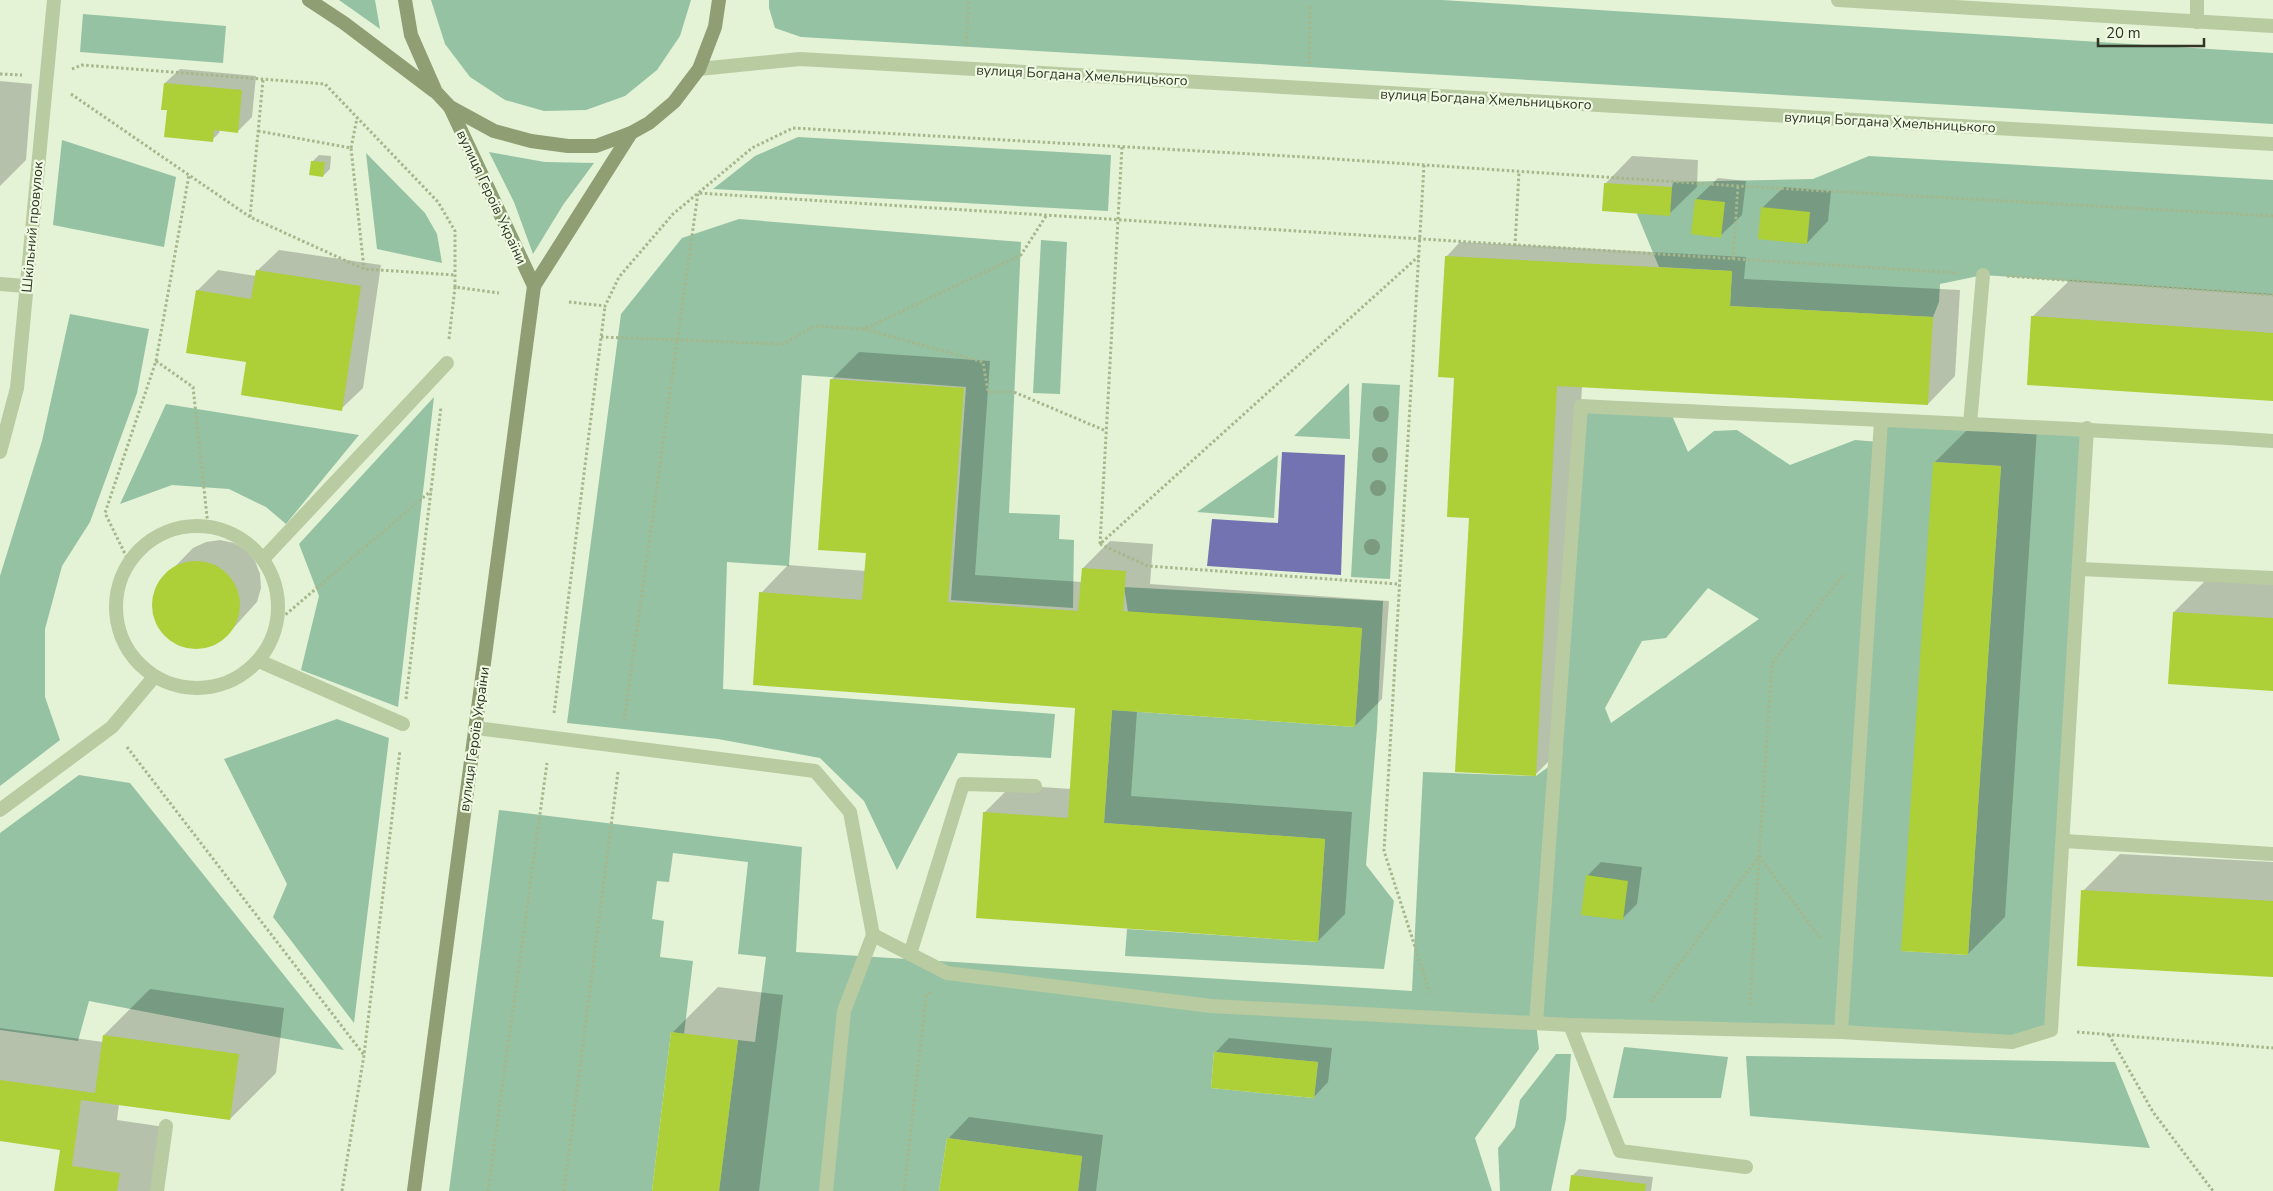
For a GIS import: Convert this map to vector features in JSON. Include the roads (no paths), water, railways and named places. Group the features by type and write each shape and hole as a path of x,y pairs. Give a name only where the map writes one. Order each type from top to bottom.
{"main road":[{"path":"309,0 436,92 450,107 494,131 568,146 596,146 631,134 649,123 674,102 699,70 715,27 719,0"},
{"path":"405,0 411,35 436,92"},
{"name":"вулиця Героїв України","path":"450,107 534,286"},
{"name":"вулиця Героїв України","path":"414,1191 534,286 631,134"}],"street":[{"name":"Шкільний провулок","path":"0,452 16,388 54,0"},
{"path":"1838,0 2273,26"},
{"path":"2197,0 2197,22"},
{"name":"вулиця Богдана Хмельницького","path":"699,70 800,59 2273,144"},
{"path":"1970,424 1983,275"},
{"path":"0,284 26,286"},
{"path":"263,559 446,363"},
{"path":"1536,1023 1581,406 1881,421 2087,428 2273,441"},
{"path":"1841,1032 1881,421"},
{"path":"873,935 948,973 1211,1006 1570,1025 1841,1032 2012,1042 2051,1030 2064,841 2087,428"},
{"path":"186,526 208,526 229,532 248,544 263,559 273,578 278,599 278,621 271,642 259,661 242,676 221,686 198,689 175,686 154,677 134,660 121,638 116,612 118,586 129,562 144,545 163,533 186,526"},
{"path":"2080,569 2273,578"},
{"path":"259,661 403,724"},
{"path":"0,810 112,727 154,677"},
{"path":"476,728 815,770 850,812 873,935 844,1011 826,1191"},
{"path":"910,954 963,784 1035,786"},
{"path":"2064,841 2273,854"},
{"path":"1570,1025 1620,1151 1746,1167"},
{"path":"157,1191 166,1126"}]}
